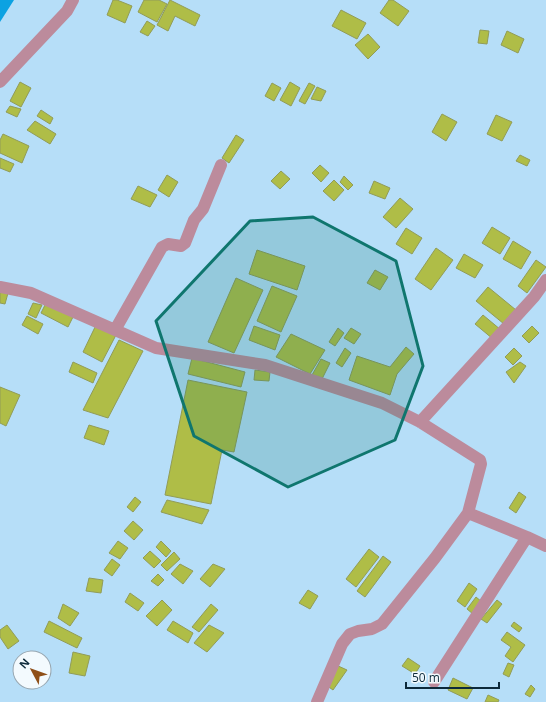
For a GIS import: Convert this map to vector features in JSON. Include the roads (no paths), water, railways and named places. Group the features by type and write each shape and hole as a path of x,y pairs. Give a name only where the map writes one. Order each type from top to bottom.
{"street":[{"path":"0,82 67,11 73,0"},
{"path":"115,330 162,247 168,244 180,246 184,243 194,220 203,209 221,164"},
{"path":"420,422 534,297 546,280"},
{"path":"0,287 31,292 156,348 265,365 382,403 420,422 480,460 481,464 468,514 382,624 372,629 350,634 342,644 317,702"},
{"path":"468,514 546,546"},
{"path":"434,682 527,537"}],"water":[{"path":"0,0 14,0 0,22"}]}
